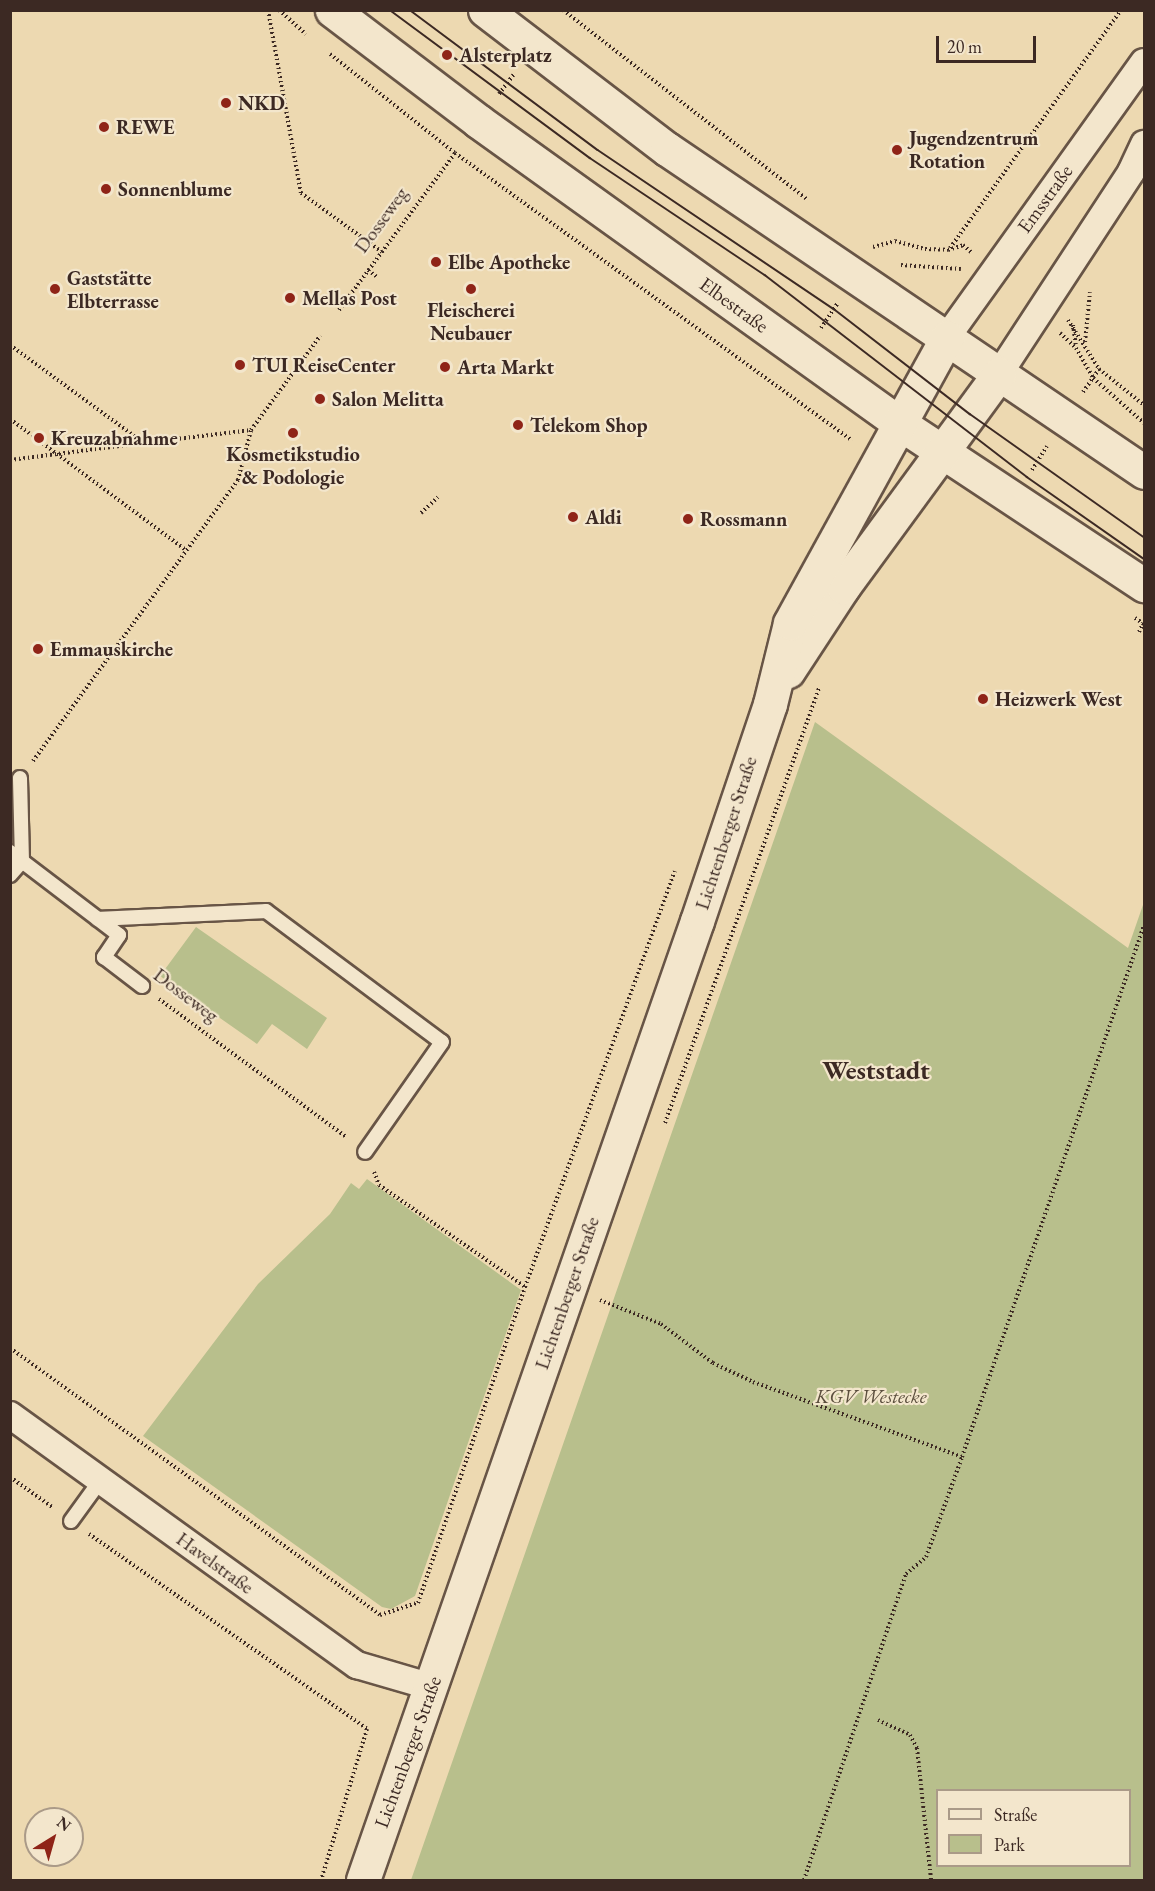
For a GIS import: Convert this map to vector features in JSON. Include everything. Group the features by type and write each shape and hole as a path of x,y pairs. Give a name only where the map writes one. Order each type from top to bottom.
{"street":[{"name":"Elbestraße","path":"332,10 478,121 899,423 1144,585"},
{"path":"485,10 668,149 1144,472"},
{"name":"Emsstraße","path":"947,337 1139,78"},
{"path":"999,374 1041,303 1131,172 1144,144"},
{"name":"Lichtenberger Straße","path":"363,1881 432,1687 770,704 790,623 947,337"},
{"name":"Lichtenberger Straße","path":"770,704 797,654 999,374"},
{"name":"Havelstraße","path":"10,1415 357,1665 432,1687"}],"lane":[{"path":"10,876 16,856 20,778"},
{"name":"Dosseweg","path":"16,856 119,935 104,957 142,986"},
{"path":"98,919 266,911 442,1042 365,1152"},
{"path":"71,1521 100,1481"}],"path":[{"path":"268,10 301,193 382,252"},
{"path":"563,10 809,201"},
{"path":"948,250 1122,10"},
{"name":"Dosseweg","path":"339,310 533,48"},
{"path":"370,89 878,460"},
{"path":"864,241 873,248"},
{"path":"780,388 873,248 895,241 948,250 963,246 995,270"},
{"path":"368,270 377,277"},
{"path":"1041,303 1073,323 1099,369 1144,405"},
{"path":"20,778 238,480 251,430 320,336"},
{"path":"10,345 144,443"},
{"path":"10,419 186,550"},
{"path":"10,460 251,430"},
{"path":"421,513 438,497"},
{"path":"1139,632 1143,623"},
{"path":"662,1133 800,742"},
{"path":"804,1881 906,1574 926,1557 962,1457 1144,925"},
{"path":"10,1348 380,1615 418,1603 525,1287 651,931"},
{"name":"Dosseweg","path":"142,986 365,1152"},
{"path":"365,1152 379,1185 525,1287"},
{"path":"568,1289 661,1324 713,1363 753,1382 962,1457"},
{"path":"599,1311 607,1290"},
{"path":"10,1477 367,1729 321,1881"},
{"path":"878,1720 910,1735 916,1748 931,1881"}],"green space":[{"name":"KGV Westecke","path":"815,722 1128,948 1144,902 1144,1880 411,1880"},
{"path":"196,927 327,1018 307,1049 272,1024 257,1044 160,976"},
{"path":"367,1179 521,1290 415,1596 391,1609 382,1607 143,1436 258,1284 330,1214 351,1183 359,1189"}],"tram line":[{"path":"390,10 590,158 765,275 1027,477 1144,559"},
{"path":"410,10 598,150 834,309 970,414 1144,537"}],"place":[{"name":"Alsterplatz","path":"447,55"},
{"name":"NKD","path":"226,103"},
{"name":"REWE","path":"104,127"},
{"name":"Jugendzentrum Rotation","path":"897,150"},
{"name":"Sonnenblume","path":"106,189"},
{"name":"Elbe Apotheke","path":"436,262"},
{"name":"Gaststätte Elbterrasse","path":"55,289"},
{"name":"Fleischerei Neubauer","path":"471,289"},
{"name":"Mellas Post","path":"290,298"},
{"name":"TUI ReiseCenter","path":"240,365"},
{"name":"Arta Markt","path":"445,367"},
{"name":"Salon Melitta","path":"320,399"},
{"name":"Telekom Shop","path":"518,425"},
{"name":"Kosmetikstudio & Podologie","path":"293,433"},
{"name":"Kreuzabnahme","path":"39,438"},
{"name":"Aldi","path":"573,517"},
{"name":"Rossmann","path":"688,519"},
{"name":"Emmauskirche","path":"38,649"},
{"name":"Heizwerk West","path":"983,699"}],"district":[{"name":"Weststadt","path":"876,1071"}]}
